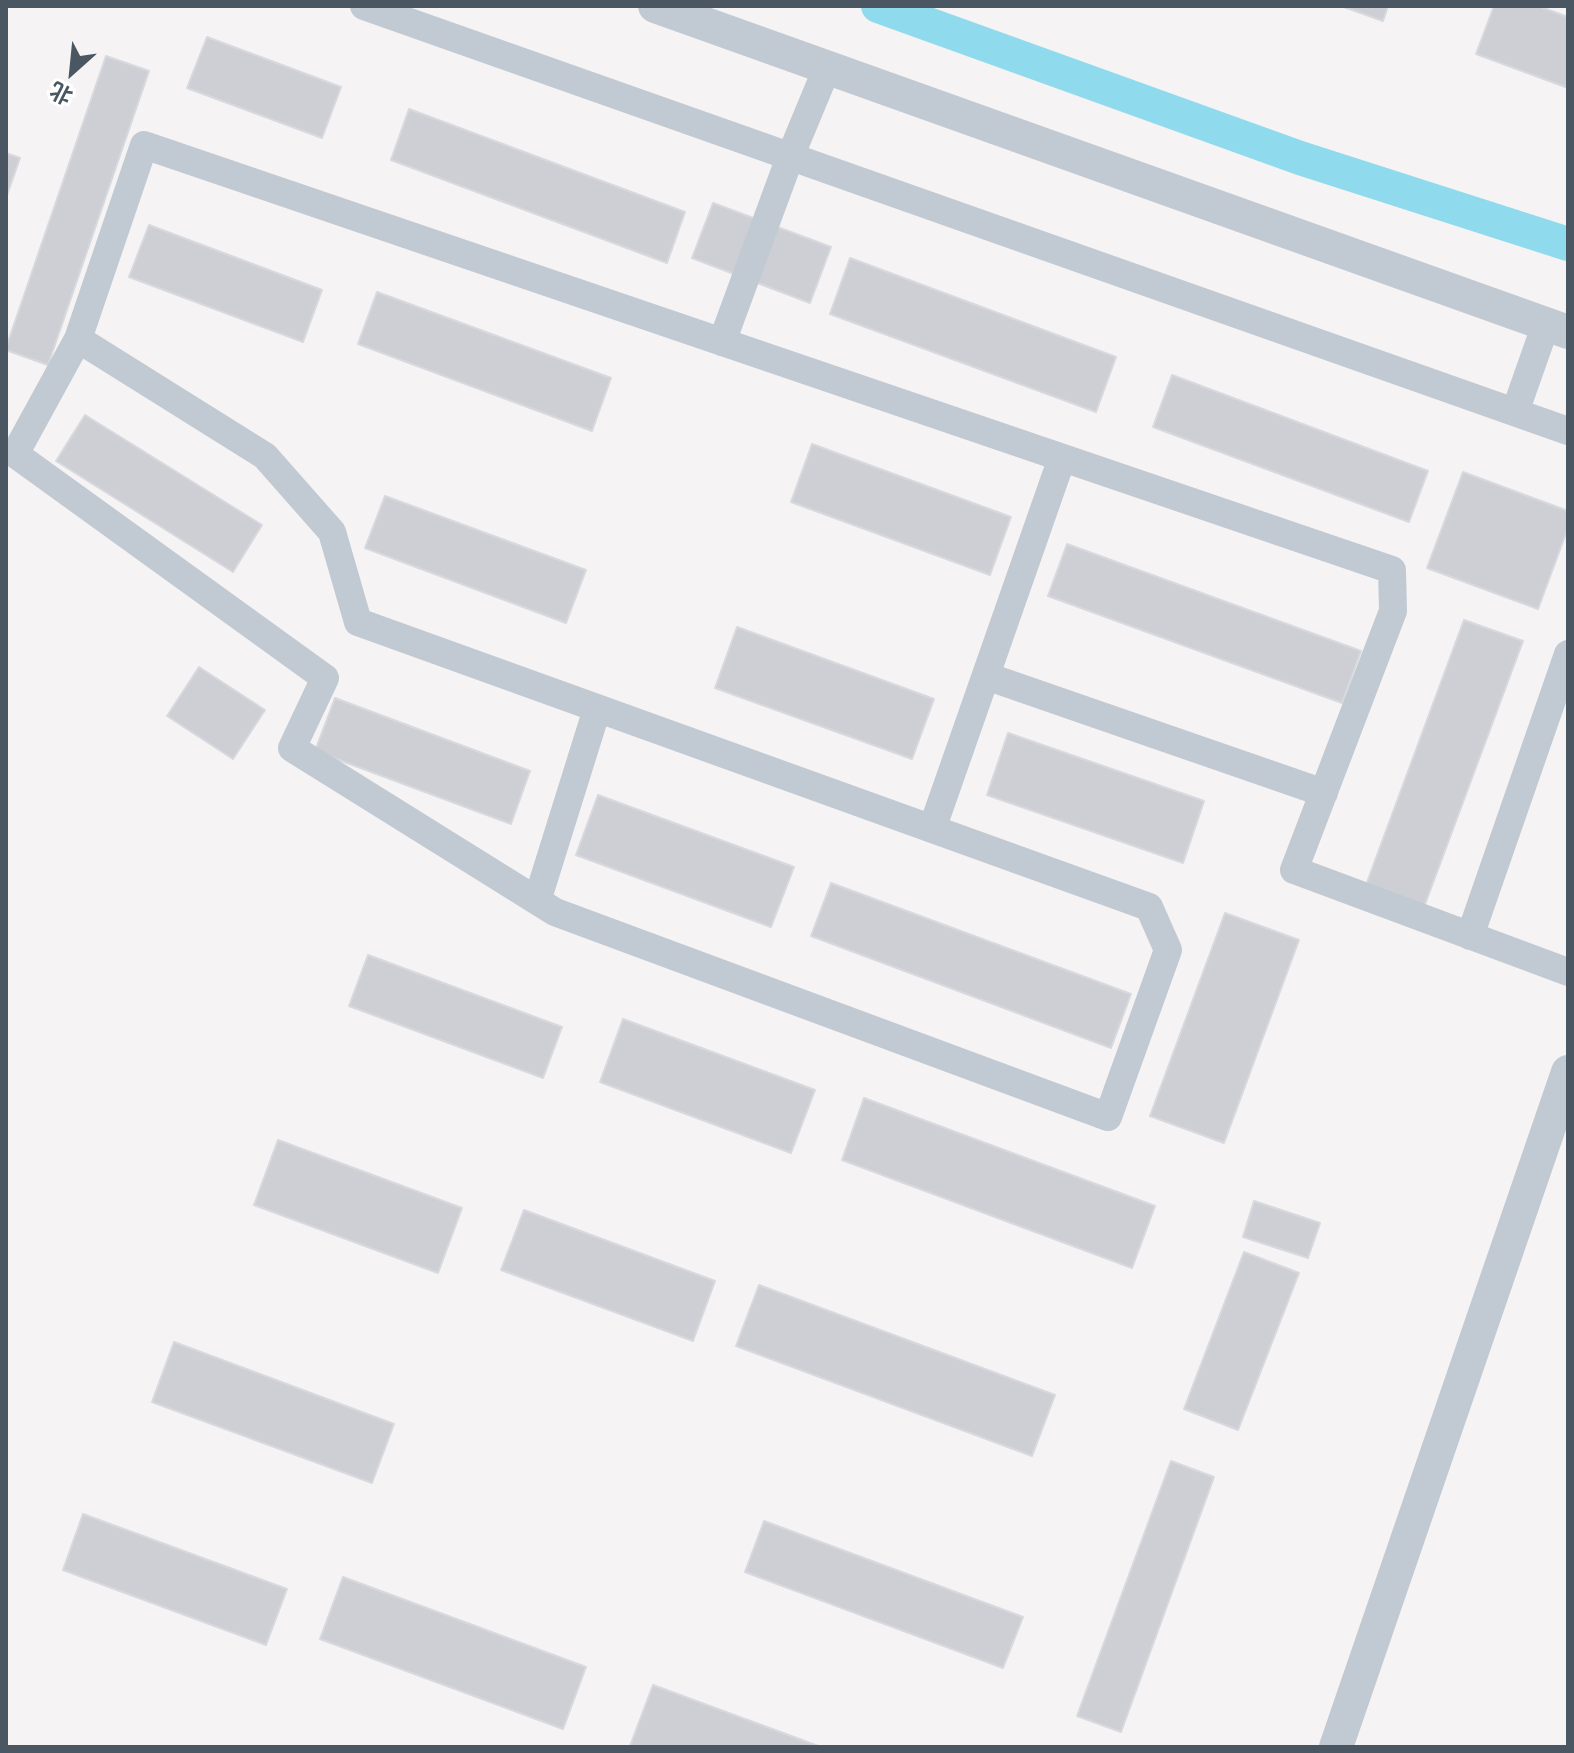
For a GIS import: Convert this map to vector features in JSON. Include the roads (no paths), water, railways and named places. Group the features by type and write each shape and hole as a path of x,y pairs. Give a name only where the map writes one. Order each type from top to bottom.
{"street":[{"path":"364,6 1568,431"},
{"path":"655,6 1557,328 1515,412"},
{"path":"722,342 790,157 827,68"},
{"path":"78,339 265,456 332,532 358,622 1149,907 1168,950 1108,1117 555,912 292,748 325,678 15,454 78,339 144,145 1392,570 1393,611 1294,870 1568,972"},
{"path":"932,829 1062,458"},
{"path":"1470,936 1568,654"},
{"path":"986,676 1324,793"},
{"path":"537,901 597,709"},
{"path":"1336,1747 1568,1072"}],"waterway":[{"path":"878,6 1300,158 1568,244"}]}
